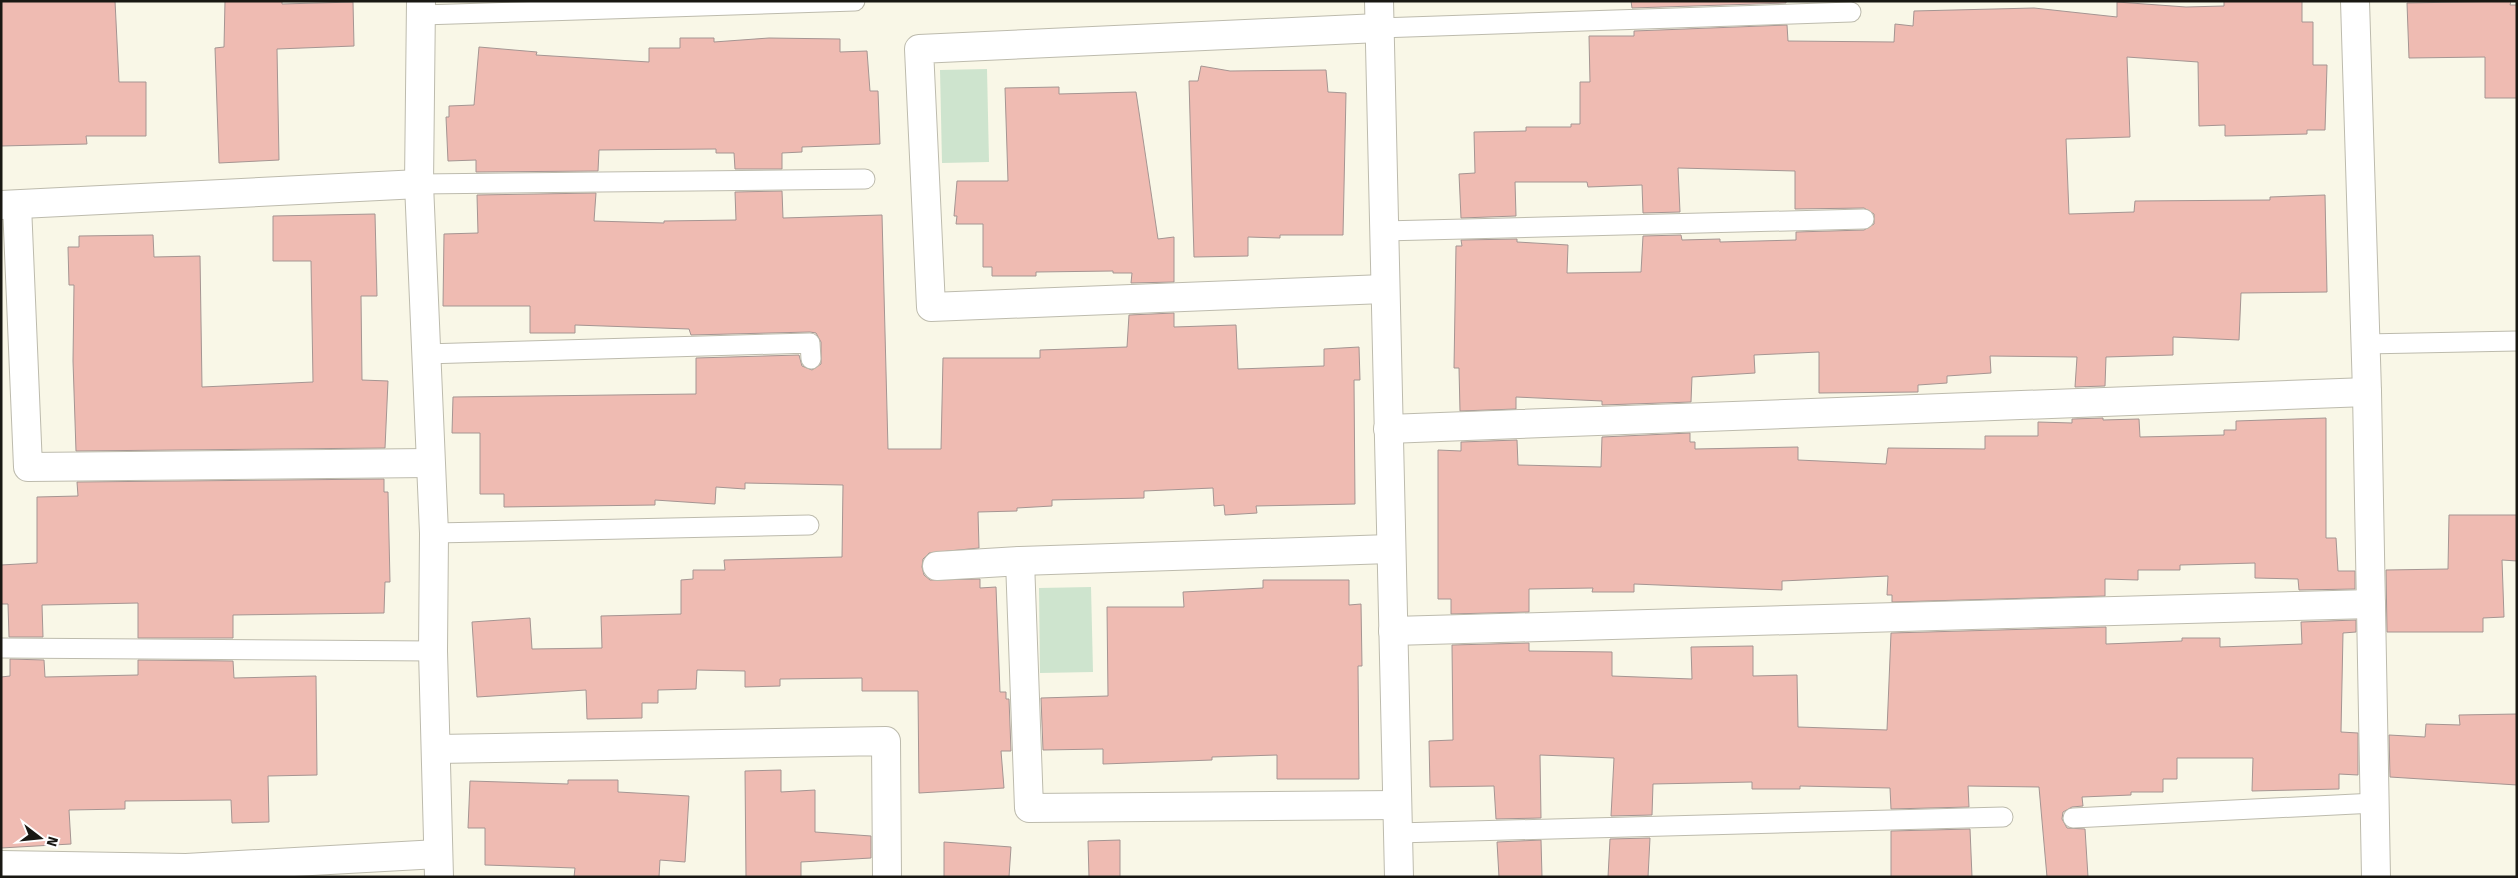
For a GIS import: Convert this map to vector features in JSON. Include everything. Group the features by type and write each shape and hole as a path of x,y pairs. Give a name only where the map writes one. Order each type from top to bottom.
{"street":[{"path":"2355,1 2367,392 2376,877"},
{"path":"1,865 186,872 438,865 437,749 433,651 434,533 419,184 422,8"},
{"path":"1384,289 931,307 919,49 1379,14 1399,877"},
{"path":"419,184 9,205 28,467 430,463"},
{"path":"1388,429 2367,392"},
{"path":"937,566 1020,561 1390,548"},
{"path":"1020,561 1029,808 1397,805"},
{"path":"1393,630 2371,604"},
{"path":"437,749 886,741 887,877"}],"lane":[{"path":"422,8 855,1"},
{"path":"1379,14 1851,12"},
{"path":"419,184 865,179"},
{"path":"1383,230 1864,219"},
{"path":"2365,344 2517,340"},
{"path":"425,354 810,343 811,359"},
{"path":"434,533 809,525"},
{"path":"1,648 433,651"},
{"path":"2073,818 2375,803"},
{"path":"1397,833 2003,817"}],"green space":[{"path":"987,69 989,162 942,163 940,70"},
{"path":"1091,587 1093,672 1040,673 1039,588"}],"building":[{"path":"1,1 115,1 119,82 146,82 146,136 86,136 87,144 1,146"},
{"path":"225,1 282,1 282,4 353,2 354,46 277,49 279,160 219,163 215,48 224,47"},
{"path":"1631,1 1786,1 1786,3 1632,8"},
{"path":"2224,1 2302,1 2302,22 2313,22 2313,65 2327,65 2325,130 2307,130 2307,134 2225,136 2225,125 2199,126 2198,62 2127,57 2130,137 2066,139 2069,214 2134,212 2135,201 2270,200 2270,197 2325,195 2327,292 2241,293 2239,340 2173,337 2173,355 2106,357 2105,386 2075,387 2077,357 1990,356 1991,373 1947,376 1947,383 1918,385 1918,392 1819,393 1819,352 1754,355 1755,373 1692,377 1691,402 1602,405 1602,401 1516,397 1516,409 1460,411 1459,368 1454,368 1456,246 1462,246 1461,240 1517,239 1517,242 1568,245 1567,273 1641,272 1643,236 1681,235 1682,240 1720,239 1720,242 1796,240 1796,232 1864,230 1874,224 1874,214 1864,208 1795,209 1795,171 1678,168 1680,212 1643,213 1642,185 1588,187 1587,182 1515,182 1516,216 1461,218 1459,174 1475,173 1474,132 1526,131 1526,127 1571,127 1571,124 1580,124 1580,82 1590,82 1589,36 1634,36 1634,31 1787,25 1788,41 1894,42 1895,24 1913,26 1914,11 2034,8 2117,17 2117,2 2186,7 2224,6"},
{"path":"2511,1 2510,5 2517,5 2517,98 2485,98 2485,57 2409,58 2407,3"},
{"path":"680,38 714,38 714,42 769,38 840,39 840,52 867,51 870,91 878,91 880,144 802,147 802,152 782,153 782,169 735,169 734,153 716,153 716,149 599,150 598,171 476,172 476,160 448,161 446,117 449,117 449,106 474,105 479,47 537,52 536,55 649,62 649,48 680,48"},
{"path":"1201,66 1230,71 1326,70 1328,92 1346,93 1343,235 1280,235 1280,238 1248,237 1248,256 1194,257 1189,81 1198,81"},
{"path":"1059,87 1059,94 1136,92 1158,239 1174,237 1174,282 1131,283 1132,273 1113,273 1113,271 1036,272 1036,276 992,276 992,267 983,267 983,224 956,224 957,216 954,216 957,181 1008,181 1005,88"},
{"path":"782,191 783,218 882,215 888,449 941,449 943,358 1040,358 1040,350 1127,347 1129,315 1174,313 1174,327 1236,325 1238,369 1324,366 1324,349 1359,347 1360,380 1354,380 1355,504 1256,506 1257,513 1225,515 1224,505 1214,506 1213,488 1144,491 1144,498 1052,500 1052,506 1017,508 1017,511 978,512 979,548 929,553 923,559 922,567 924,575 930,580 980,579 980,588 996,587 1000,692 1006,692 1006,699 1009,699 1011,751 1001,751 1004,788 919,793 918,691 862,691 862,678 780,679 780,686 745,687 745,671 697,670 696,689 658,690 658,703 642,703 642,718 587,719 586,690 477,697 472,622 530,618 532,649 602,648 601,616 681,614 681,580 693,579 693,570 725,570 724,560 842,557 843,485 745,483 745,489 716,487 715,504 655,500 655,505 504,507 504,494 480,494 480,433 452,433 453,397 696,394 696,358 799,355 802,366 812,370 821,364 821,342 816,333 810,332 691,335 689,329 575,325 575,333 530,333 530,306 443,306 444,234 478,233 477,195 596,193 594,221 664,223 664,221 736,220 735,192"},
{"path":"375,214 377,296 361,296 362,380 388,381 385,448 76,451 73,361 74,285 69,285 68,247 79,247 79,236 153,235 154,257 200,256 202,387 313,382 311,261 273,261 273,216"},
{"path":"2103,418 2103,420 2139,419 2140,437 2224,435 2224,430 2236,430 2236,421 2326,418 2326,538 2336,538 2338,571 2355,571 2355,589 2299,590 2298,579 2255,578 2255,563 2180,565 2180,570 2138,570 2138,580 2105,579 2105,596 1892,602 1892,595 1887,595 1888,576 1782,581 1782,590 1634,584 1634,592 1592,592 1593,588 1529,589 1529,612 1451,614 1451,599 1438,599 1438,450 1461,451 1461,442 1517,440 1518,465 1601,467 1602,437 1690,433 1690,442 1695,442 1695,449 1798,447 1798,460 1886,464 1888,448 1985,449 1985,436 2038,436 2038,422 2072,423 2072,419"},
{"path":"384,479 384,492 388,492 390,582 385,582 384,613 233,615 233,638 138,638 138,603 42,605 43,637 9,637 8,604 1,604 1,565 37,563 37,497 78,496 77,482"},
{"path":"2449,515 2517,515 2517,561 2502,560 2504,617 2483,618 2483,632 2387,632 2386,570 2448,569"},
{"path":"1263,580 1349,580 1349,605 1361,604 1362,666 1358,666 1359,779 1277,779 1277,755 1212,757 1212,760 1103,764 1103,749 1043,750 1041,698 1108,696 1107,607 1184,607 1183,592 1263,588"},
{"path":"2356,620 2356,632 2343,633 2341,732 2358,733 2358,775 2339,774 2339,789 2252,791 2253,758 2177,758 2177,779 2163,779 2163,792 2131,792 2131,795 2082,797 2083,806 2072,807 2063,812 2062,819 2067,828 2085,829 2088,877 2047,877 2039,787 1968,786 1969,807 1891,809 1890,788 1800,786 1800,789 1752,789 1752,782 1653,784 1652,815 1611,816 1614,758 1540,755 1541,818 1496,819 1494,786 1430,787 1429,741 1453,740 1452,645 1529,643 1529,651 1612,652 1612,676 1692,679 1691,647 1753,646 1753,676 1797,675 1798,727 1887,730 1891,633 2106,627 2106,644 2182,641 2182,638 2220,638 2220,647 2302,644 2301,622"},
{"path":"10,659 44,660 45,677 138,675 138,660 233,661 234,678 316,676 317,775 268,776 269,822 232,823 231,800 125,801 125,809 69,810 71,844 1,848 1,677 10,676"},
{"path":"2517,714 2517,785 2390,777 2389,735 2425,737 2426,724 2460,725 2459,715"},
{"path":"781,770 781,792 815,790 815,832 871,836 871,858 801,862 801,877 746,877 745,771"},
{"path":"568,780 618,780 618,792 689,796 685,862 660,860 659,877 574,877 575,868 485,865 485,828 468,828 470,781 568,784"},
{"path":"1970,829 1972,877 1891,877 1891,831"},
{"path":"1650,838 1648,877 1608,877 1610,839"},
{"path":"1120,840 1120,877 1089,877 1088,841"},
{"path":"1541,840 1542,877 1499,877 1497,842"},
{"path":"944,842 1011,847 1009,877 944,877"}]}
